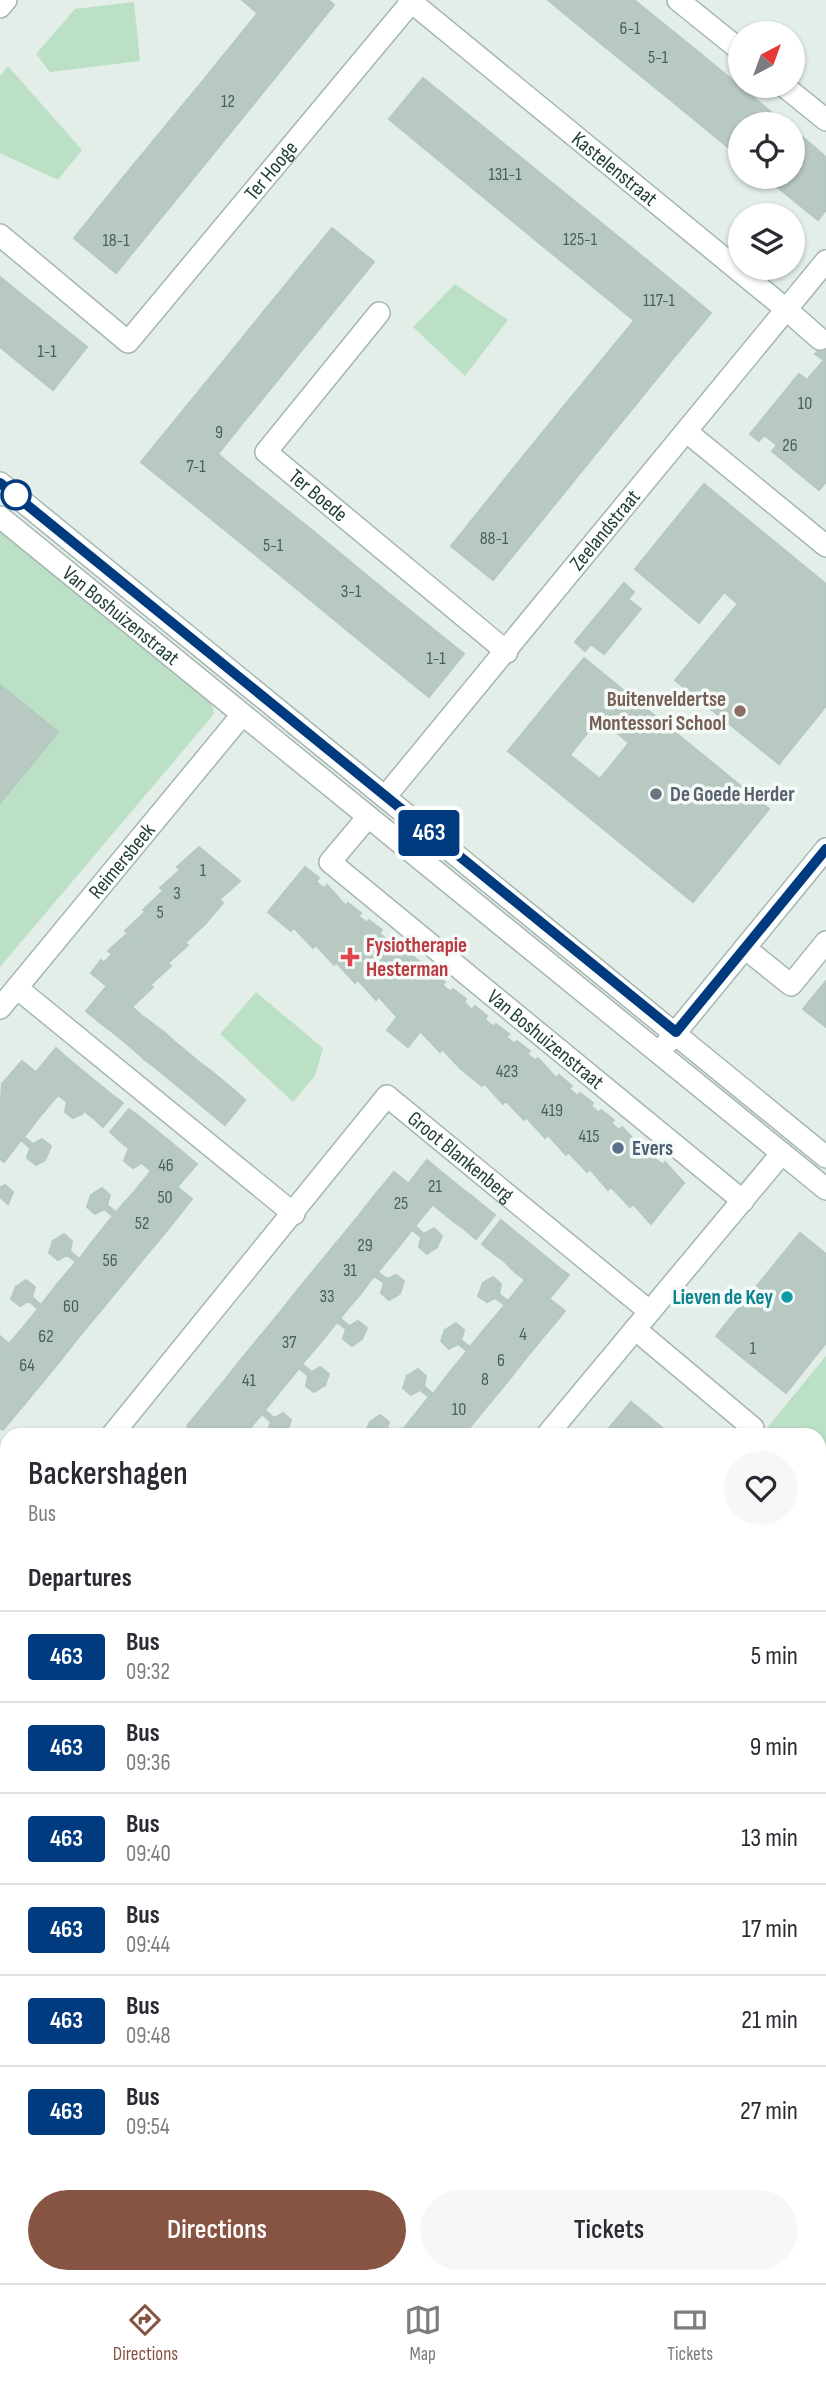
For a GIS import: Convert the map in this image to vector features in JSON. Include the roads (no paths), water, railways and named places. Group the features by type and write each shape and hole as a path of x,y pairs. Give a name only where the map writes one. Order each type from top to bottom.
{"street":[{"path":"0,7 6,0"},
{"path":"678,0 728,40"},
{"name":"Kastelenstraat","path":"411,1 820,339"},
{"name":"Ter Hooge","path":"0,235 128,341 411,1"},
{"path":"799,98 826,120"},
{"name":"Zeelandstraat","path":"385,797 826,261"},
{"name":"Ter Boede","path":"379,313 266,452 507,652"},
{"path":"687,432 826,546"},
{"name":"Van Boshuizenstraat","path":"0,482 826,1157"},
{"name":"Van Boshuizenstraat","path":"0,517 826,1189"},
{"path":"242,715 259,694"},
{"name":"Reimersbeek","path":"0,1008 242,715"},
{"name":"Van Boshuizenstraat","path":"385,797 330,862 743,1201"},
{"path":"659,1053 826,849"},
{"path":"745,948 791,985 826,942"},
{"path":"17,988 294,1214"},
{"name":"Groot Blankenberg","path":"118,1428 387,1096 649,1311"},
{"path":"553,1428 798,1134"},
{"path":"635,1329 753,1428"}],"place":[{"name":"Buitenveldertse Montessori School","path":"740,711"},
{"name":"De Goede Herder","path":"656,794"},
{"name":"Fysiotherapie Hesterman","path":"350,957"},
{"name":"Evers","path":"618,1148"},
{"name":"Lieven de Key","path":"787,1297"}]}
